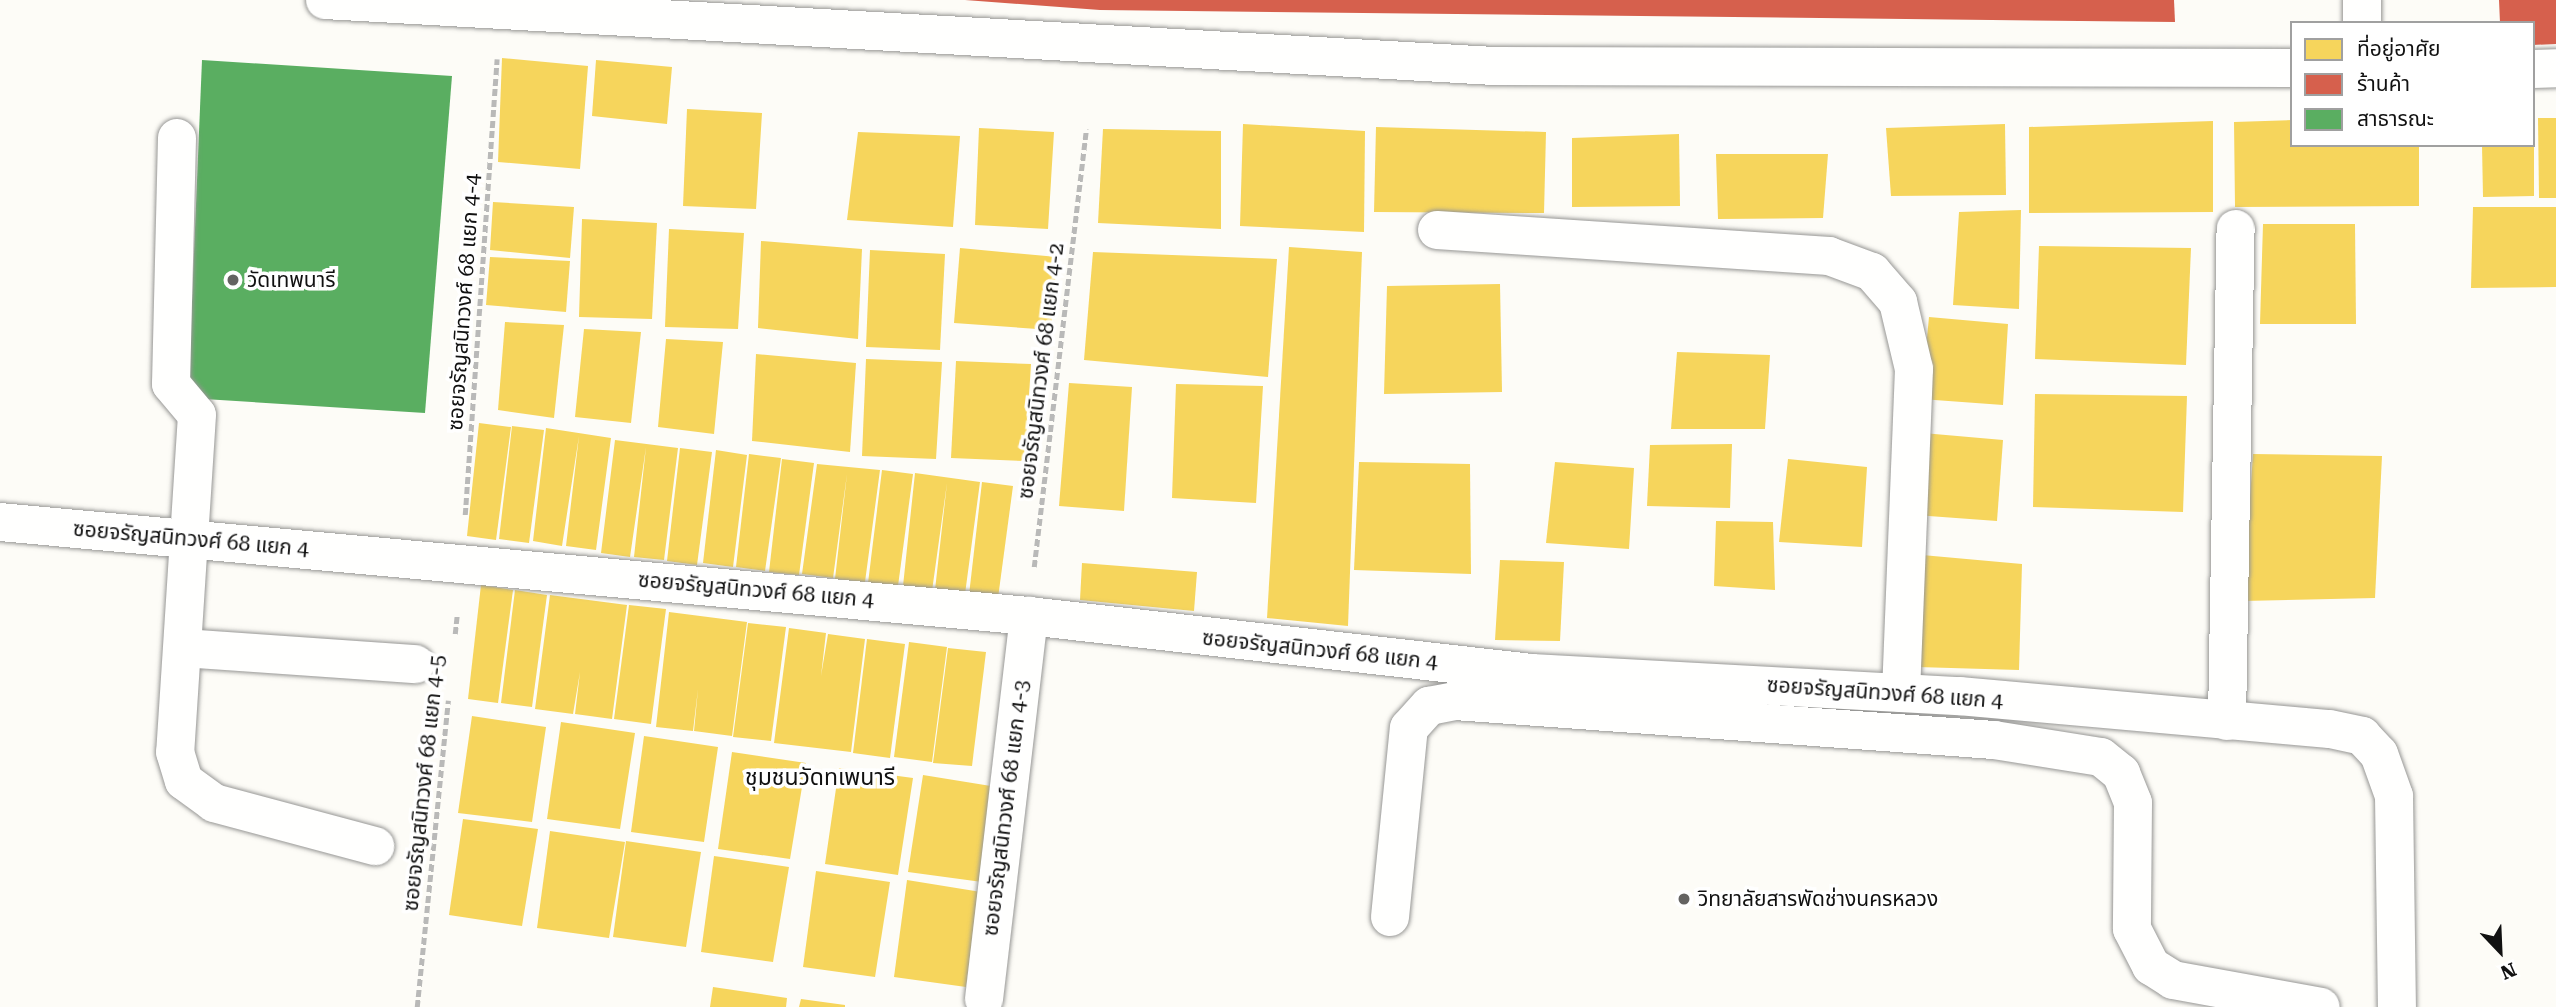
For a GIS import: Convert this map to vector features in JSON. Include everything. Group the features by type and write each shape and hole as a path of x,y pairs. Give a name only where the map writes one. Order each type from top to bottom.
{"street":[{"path":"325,0 1494,66 2290,68"},
{"path":"2362,0 2362,21"},
{"path":"2535,69 2556,68"},
{"path":"177,138 171,384 197,415 192,538 175,752 184,781 214,803 375,846"},
{"path":"2227,721 2235,229"},
{"path":"1437,230 1829,256 1872,272 1898,302 1914,369 1901,694"},
{"name":"ซอยจรัญสนิทวงศ์ 68 แยก 4","path":"0,522 462,562 1029,616 1532,673 1901,694 2227,721 2362,736 2379,754 2394,796 2397,1007"},
{"name":"ซอยจรัญสนิทวงศ์ 68 แยก 4-3","path":"984,999 1029,616"},
{"path":"184,648 415,664"},
{"path":"1390,917 1409,728 1429,706 1455,701 1994,740 2101,757 2121,773 2133,803 2132,929 2151,966 2173,980 2321,1007"}],"path":[{"name":"ซอยจรัญสนิทวงศ์ 68 แยก 4-4","path":"462,562 498,45"},
{"name":"ซอยจรัญสนิทวงศ์ 68 แยก 4-2","path":"1029,616 1086,129"},
{"name":"ซอยจรัญสนิทวงศ์ 68 แยก 4-5","path":"453,646 462,562"},
{"name":"ซอยจรัญสนิทวงศ์ 68 แยก 4-5","path":"416,1007 449,687"}],"building: ที่อยู่อาศัย":[{"path":"502,58 588,66 580,169 498,162"},
{"path":"596,60 672,67 667,124 592,116"},
{"path":"687,109 762,113 756,209 683,206"},
{"path":"2538,118 2556,118 2556,198 2539,198"},
{"path":"2290,120 2290,147 2419,147 2419,206 2235,207 2234,122"},
{"path":"2213,121 2213,212 2029,213 2029,127"},
{"path":"1243,124 1365,131 1364,232 1240,226"},
{"path":"2005,124 2006,195 1891,196 1886,128"},
{"path":"1376,127 1546,132 1544,213 1374,212"},
{"path":"979,128 1054,132 1048,229 975,225"},
{"path":"1103,129 1221,131 1221,229 1098,223"},
{"path":"858,132 960,136 953,227 847,220"},
{"path":"1679,134 1680,206 1572,207 1572,138"},
{"path":"2482,147 2534,147 2534,196 2483,197"},
{"path":"1716,154 1828,154 1823,218 1718,219"},
{"path":"493,202 574,207 570,258 490,250"},
{"path":"2473,207 2556,207 2556,287 2471,288"},
{"path":"2021,210 2019,309 1953,305 1959,212"},
{"path":"582,219 657,223 652,319 579,317"},
{"path":"2263,224 2355,224 2356,324 2260,324"},
{"path":"669,229 744,233 738,329 665,327"},
{"path":"761,241 862,249 858,339 758,328"},
{"path":"2039,246 2191,248 2186,365 2035,359"},
{"path":"1289,247 1362,252 1348,626 1267,618"},
{"path":"960,248 1057,257 1051,330 954,323"},
{"path":"870,250 945,254 940,350 866,347"},
{"path":"1093,252 1277,259 1268,377 1084,360"},
{"path":"490,257 570,261 566,312 486,305"},
{"path":"1500,284 1502,392 1384,394 1387,286"},
{"path":"1929,317 2008,324 2003,405 1921,399"},
{"path":"505,322 564,325 554,418 498,410"},
{"path":"584,329 641,332 631,423 575,417"},
{"path":"666,339 723,342 714,434 658,427"},
{"path":"1677,352 1770,355 1765,429 1671,429"},
{"path":"756,354 856,363 850,452 752,441"},
{"path":"866,359 942,362 936,459 862,456"},
{"path":"956,361 1031,364 1025,461 951,458"},
{"path":"1069,383 1132,387 1124,511 1059,506"},
{"path":"1176,384 1263,386 1256,503 1172,498"},
{"path":"2035,394 2187,396 2183,512 2033,507"},
{"path":"479,423 511,427 496,540 467,536"},
{"path":"512,426 544,430 529,543 499,539"},
{"path":"546,428 611,438 596,550 566,546 579,436 562,546 533,541"},
{"path":"1923,433 2003,440 1997,521 1915,515"},
{"path":"615,440 678,448 664,560 634,557 646,447 630,557 601,553"},
{"path":"1732,444 1730,508 1647,506 1650,445"},
{"path":"680,448 712,452 697,565 667,561"},
{"path":"716,450 747,455 733,567 703,563"},
{"path":"749,454 781,458 765,571 736,567"},
{"path":"2253,454 2382,456 2375,598 2243,601"},
{"path":"782,459 814,463 799,575 769,572"},
{"path":"1788,459 1867,467 1862,547 1779,542"},
{"path":"1359,462 1470,464 1471,574 1354,570"},
{"path":"1555,462 1634,468 1629,549 1546,543"},
{"path":"817,464 880,470 865,582 835,579 847,474 833,578 802,574"},
{"path":"882,470 913,474 898,586 868,583"},
{"path":"915,473 980,482 965,594 935,590 947,483 932,591 903,586"},
{"path":"982,482 1013,486 998,598 969,595"},
{"path":"1716,521 1773,522 1775,590 1714,586"},
{"path":"1922,555 2022,564 2019,670 1917,667"},
{"path":"1500,560 1564,562 1560,641 1495,640"},
{"path":"1082,563 1197,572 1194,611 1080,600"},
{"path":"481,585 513,590 498,703 468,699"},
{"path":"515,590 547,595 532,707 501,703"},
{"path":"550,595 627,605 612,719 575,714 580,672 573,714 535,709"},
{"path":"629,605 666,609 651,724 614,719"},
{"path":"669,612 747,622 732,736 694,731 698,689 693,731 656,727"},
{"path":"748,623 786,627 771,741 733,737"},
{"path":"789,628 826,633 821,676 828,634 865,639 851,752 774,743"},
{"path":"867,639 905,644 890,758 853,753"},
{"path":"909,642 947,647 932,762 894,757"},
{"path":"948,648 986,652 972,766 933,763"},
{"path":"472,716 546,727 532,822 458,813"},
{"path":"561,722 635,733 620,829 547,819"},
{"path":"644,736 718,747 704,842 631,832"},
{"path":"732,752 806,763 790,859 718,849"},
{"path":"839,768 913,778 898,875 825,864"},
{"path":"923,775 997,787 982,882 908,872"},
{"path":"463,819 538,829 522,926 449,915"},
{"path":"550,831 625,842 609,938 537,928"},
{"path":"626,841 701,852 686,947 613,937"},
{"path":"714,856 789,867 773,962 701,952"},
{"path":"816,871 890,882 875,977 803,967"},
{"path":"907,880 981,892 966,987 894,977"},
{"path":"713,987 787,998 786,1007 710,1007"},
{"path":"801,999 845,1005 845,1007 799,1007"}],"building: ร้านค้า":[{"path":"965,0 2174,0 2175,22 1100,10"},
{"path":"2499,0 2556,0 2556,44 2535,45 2535,21 2500,21"}],"building: สาธารณะ":[{"path":"202,60 452,76 425,413 188,398"}],"place":[{"name":"วัดเทพนารี","path":"233,280"},
{"name":"วิทยาลัยสารพัดช่างนครหลวง","path":"1684,899"}],"district":[{"name":"ชุมชนวัดทเพนารี","path":"820,778"}]}
